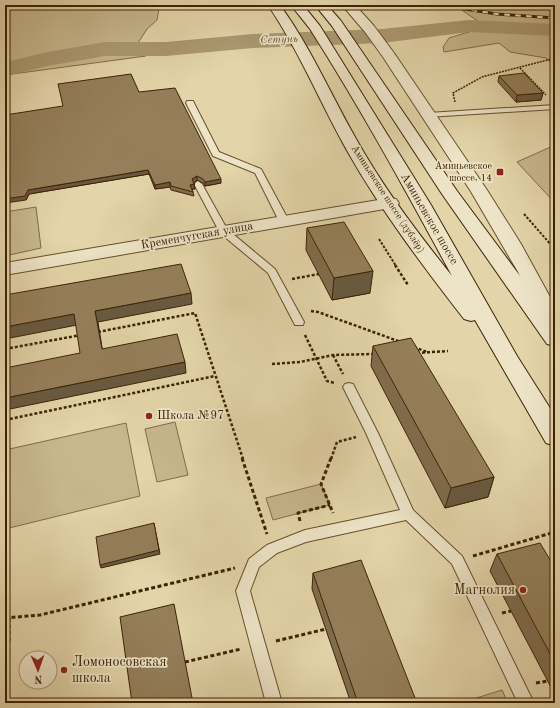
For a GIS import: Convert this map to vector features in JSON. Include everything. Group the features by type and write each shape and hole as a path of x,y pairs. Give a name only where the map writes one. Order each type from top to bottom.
{"main road":[{"name":"Аминьевское шоссе (дублёр)","path":"274,5 288,25 358,155 432,266 509,361"},
{"name":"Аминьевское шоссе","path":"297,5 314,26 337,62 422,205 509,361 555,436"},
{"path":"321,5 337,24 362,59 451,194 555,339"},
{"path":"348,5 390,57 468,173 505,232 545,305 555,330"},
{"name":"Кременчугская улица","path":"5,269 390,203"}],"lane":[{"path":"190,103 216,154 258,171 284,221"},
{"path":"428,115 555,107"},
{"path":"198,184 223,231 272,271 299,322"},
{"path":"349,387 372,433 408,514 457,560 526,703"},
{"path":"274,703 243,591 254,563 272,550 305,536 408,514"}],"path":[{"path":"457,113 453,93 482,77 555,58"},
{"path":"520,68 550,99"},
{"path":"524,214 552,246"},
{"path":"379,239 408,286"},
{"path":"277,281 319,274"},
{"path":"318,312 399,342"},
{"path":"94,332 195,313 265,529"},
{"path":"5,349 83,335"},
{"path":"305,336 327,381 349,387"},
{"path":"407,344 429,353"},
{"path":"414,353 448,351"},
{"path":"272,364 300,362 333,355 377,354"},
{"path":"333,355 349,387"},
{"path":"5,420 215,376"},
{"path":"298,513 330,505 321,484 336,442"},
{"path":"457,560 555,532"},
{"path":"9,644 7,618 40,615 254,563"}],"shaded area":[{"path":"5,5 155,5 159,8 157,20 147,29 138,43 146,56 5,75"},
{"path":"449,5 555,5 555,67 546,58 510,52 499,43 444,52 443,47 449,38 472,31 479,22 459,8"},
{"path":"555,145 555,203 517,162"},
{"path":"36,207 41,248 5,256 5,212"},
{"path":"175,422 188,475 157,482 145,429"},
{"path":"126,423 140,496 5,529 5,450"},
{"path":"321,484 330,505 273,520 266,498"},
{"path":"502,690 508,703 471,703 470,700"}],"building":[{"path":"524,73 543,93 517,95 499,76"},
{"path":"131,74 139,92 175,88 221,179 205,182 197,176 192,179 194,184 190,185 193,192 171,186 170,182 155,185 148,170 28,190 25,196 5,199 5,115 63,106 58,84"},
{"path":"344,222 373,271 334,278 307,228"},
{"path":"181,264 191,293 95,311 102,349 177,334 185,362 5,398 5,368 80,353 74,314 5,327 5,295"},
{"path":"411,338 494,477 451,488 373,346"},
{"path":"154,523 159,550 100,565 96,537"},
{"path":"540,543 555,568 555,663 497,554"},
{"path":"361,560 417,703 358,703 313,573"},
{"path":"174,604 193,703 132,703 120,617"}],"waterway":[{"name":"Сетунь","path":"5,69 48,59 105,49 166,49 253,41 382,36 469,26 555,30"}],"railway":[{"path":"439,5 497,14 555,18"}],"place":[{"name":"Аминьевское шоссе, 14","path":"500,172"},
{"name":"Школа №97","path":"149,416"},
{"name":"Магнолия","path":"523,590"},
{"name":"Ломоносовская школа","path":"64,670"}]}
